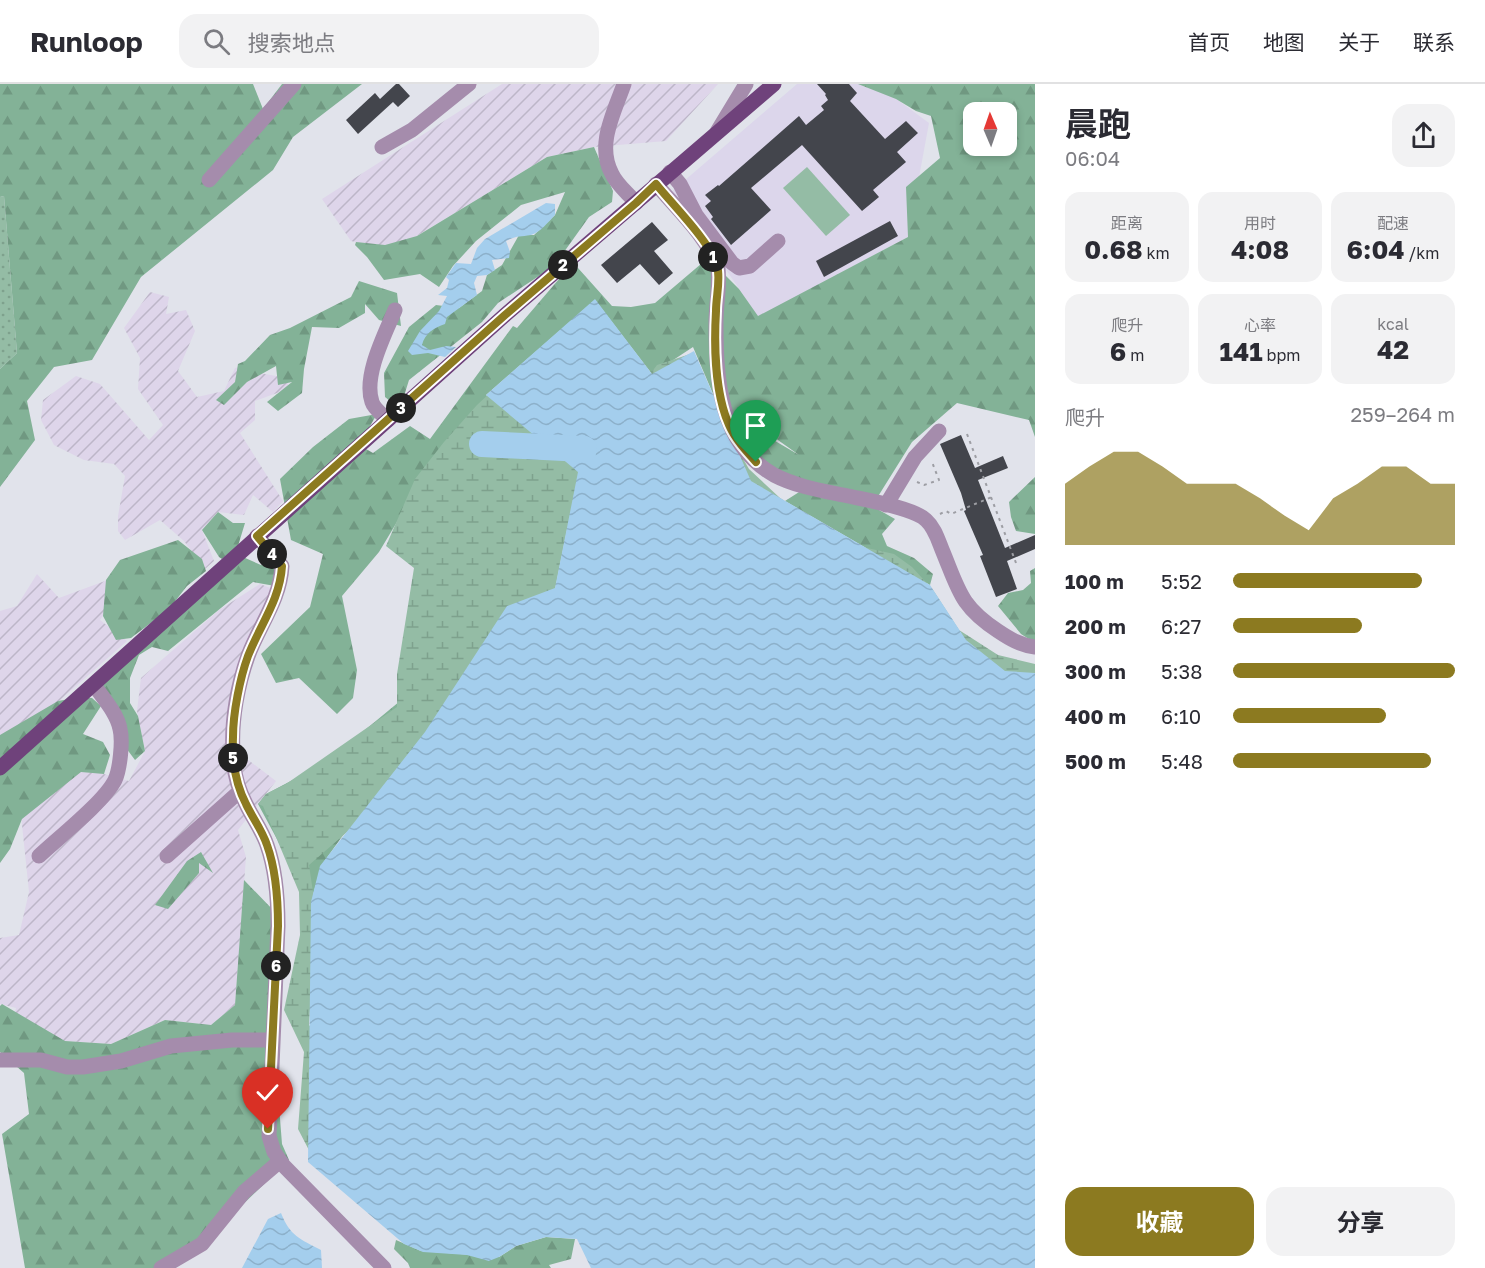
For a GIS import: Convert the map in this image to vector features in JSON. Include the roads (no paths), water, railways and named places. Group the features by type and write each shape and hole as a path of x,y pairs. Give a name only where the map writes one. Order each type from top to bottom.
{"main road":[{"path":"0,768 505,315 774,84"}],"street":[{"path":"209,180 294,84"},
{"path":"382,147 412,130 469,84"},
{"path":"624,84 604,142 606,159 613,176 636,203"},
{"path":"717,132 746,84"},
{"path":"670,172 680,184 696,215 732,263 739,268 750,266 778,241"},
{"path":"656,184 696,232 718,268 716,346 720,394 729,426 742,447 756,462 775,475 803,486 886,505 925,518 933,528 963,600 973,613 1011,640 1024,646 1035,647"},
{"path":"388,420 372,404 371,392 376,354 395,310"},
{"path":"886,505 915,457 939,431"},
{"path":"257,536 282,566 281,584 248,657 235,712 233,750 240,791 267,843 277,891 278,926 268,1129 272,1146 280,1161 384,1268"},
{"path":"39,856 101,798 115,780 120,754 120,729 94,685"},
{"path":"167,856 240,791"},
{"path":"0,1060 41,1060 67,1067 83,1067 115,1062 180,1045 232,1040 273,1040"},
{"path":"161,1268 202,1244 244,1192 280,1161"}],"water":[{"path":"546,203 555,204 555,215 535,234 506,241 510,252 509,258 492,260 495,270 487,275 477,276 474,283 477,295 447,317 445,324 430,332 422,345 430,350 446,346 456,347 445,357 428,353 412,355 408,351 420,331 439,311 447,296 438,295 447,288 449,280 446,277 456,263 471,264 477,248 485,239"},
{"path":"595,299 652,374 694,351 751,481 930,585 966,640 1005,671 1035,673 1035,1268 591,1268 577,1239 546,1237 516,1246 489,1261 467,1255 423,1252 404,1244 308,1162 311,902 320,866 425,732 507,606 555,588 578,472 486,395"},
{"path":"281,1213 292,1232 301,1240 321,1250 322,1268 242,1268 268,1219"}],"waterway":[{"path":"482,444 584,449"}]}
